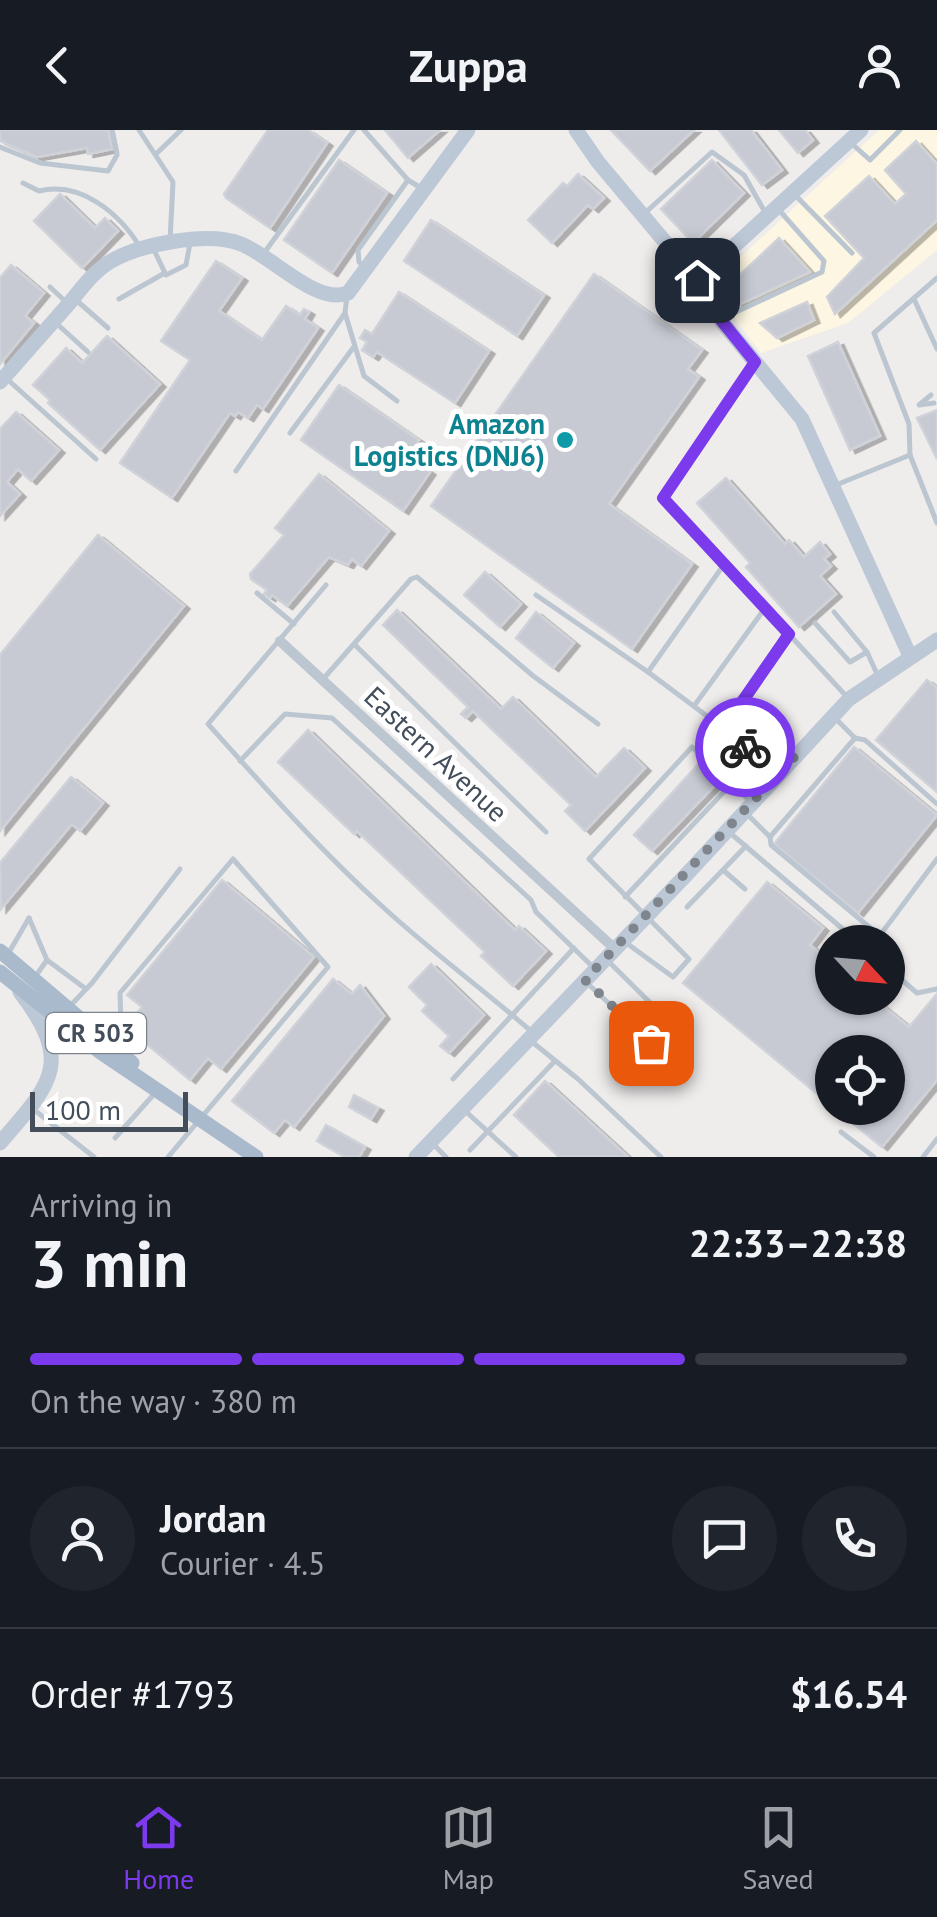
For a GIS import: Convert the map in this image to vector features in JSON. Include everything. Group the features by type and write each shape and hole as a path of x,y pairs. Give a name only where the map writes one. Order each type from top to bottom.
{"main road":[{"name":"CR 503","path":"4,965 33,979 196,1118"},
{"name":"CR 503","path":"4,965 99,1051 256,1157"}],"street":[{"path":"576,130 697,280 720,320 802,420 910,656"},
{"path":"2,379 107,264 147,248 222,238 239,242 323,295 348,293 465,131"},
{"path":"697,280 855,135"},
{"path":"416,1157 849,699 937,640"},
{"name":"Eastern Avenue","path":"280,641 605,959"},
{"path":"0,1143 31,1108 50,1075 51,1048 42,1021 4,965"}],"lane":[{"path":"0,147 40,163 108,171 117,155 112,130"},
{"path":"139,130 173,182 170,244"},
{"path":"156,154 181,130"},
{"path":"262,255 354,130"},
{"path":"364,130 408,180 423,189"},
{"path":"855,135 870,160 900,130"},
{"path":"643,214 712,152 744,175 772,212 824,261 817,276 720,320"},
{"path":"366,269 359,262 358,250 408,180"},
{"path":"23,183 39,192 59,186 95,202 124,222 163,274"},
{"path":"792,192 852,253"},
{"path":"374,226 390,236"},
{"path":"120,299 186,265 190,240"},
{"path":"937,278 874,333 909,424 910,455 937,523"},
{"path":"666,298 680,284 697,280"},
{"path":"50,286 108,328"},
{"path":"236,472 344,313 348,293"},
{"path":"914,299 937,349"},
{"path":"344,313 364,376 398,401"},
{"path":"53,321 88,352"},
{"path":"290,432 354,348"},
{"path":"755,362 663,498 849,699"},
{"path":"2,379 96,459"},
{"path":"919,405 930,396"},
{"path":"904,411 934,403"},
{"path":"834,486 910,455"},
{"path":"648,672 725,563"},
{"path":"322,680 411,579 417,577 532,675 598,724"},
{"path":"326,585 208,724 304,832 386,910 464,976 499,1000 554,1062 578,1079 661,1157"},
{"path":"257,593 294,624"},
{"path":"536,594 648,672 744,746 756,753 799,752"},
{"path":"694,706 765,608"},
{"path":"834,612 866,652 879,677"},
{"path":"815,623 850,662 866,652"},
{"path":"724,728 789,634"},
{"path":"354,644 546,832"},
{"path":"240,761 285,714 332,718 531,900 536,912 574,948 674,977 689,959 589,859 692,747 732,783 771,844 867,925"},
{"path":"833,717 937,804"},
{"path":"770,838 855,738"},
{"path":"625,897 732,783"},
{"path":"726,830 838,925"},
{"path":"687,907 746,846"},
{"path":"888,925 937,859"},
{"path":"108,1043 121,1025 120,993 233,860 328,968 196,1118 169,1157"},
{"path":"68,1008 180,869"},
{"path":"723,870 745,888"},
{"path":"4,965 29,918 47,960 86,989"},
{"path":"453,1079 574,948"},
{"path":"605,959 692,1042 673,1064 605,959"},
{"path":"33,979 47,960"},
{"path":"905,983 917,993 937,989"},
{"path":"470,1150 554,1062"},
{"path":"115,1138 157,1091"},
{"path":"31,1108 94,1157"},
{"path":"462,1109 516,1157"},
{"path":"841,1132 874,1157"},
{"path":"923,1157 937,1139"},
{"path":"430,1142 446,1157"}],"shaded area":[{"path":"879,130 937,130 937,250 848,323 761,353 734,318 717,287 725,271"}],"building":[{"path":"0,130 108,130 112,149 88,154 87,148 37,157 0,141"},
{"path":"268,130 308,130 327,143 270,228 224,194"},
{"path":"385,130 440,130 408,158"},
{"path":"611,130 694,130 650,171"},
{"path":"719,130 751,130 782,170 762,185"},
{"path":"779,130 805,130 813,140 798,153"},
{"path":"916,141 937,164 937,220 835,314 827,297 864,258 825,216 869,176 895,204 906,194 885,170"},
{"path":"339,160 387,193 332,273 284,240"},
{"path":"712,160 744,193 693,243 661,209"},
{"path":"578,174 604,198 593,209 588,205 552,243 528,220 563,183 567,186"},
{"path":"60,194 95,228 105,218 118,231 82,268 34,221"},
{"path":"431,220 544,295 517,336 404,261"},
{"path":"779,238 810,272 738,305 726,288"},
{"path":"216,261 242,278 219,311 262,340 286,306 300,315 304,309 309,312 305,319 318,328 263,409 257,405 248,418 238,412 235,416 230,413 172,498 120,463 190,360 161,341"},
{"path":"11,265 44,293 25,316 34,323 0,364 0,278"},
{"name":"Amazon Logistics (DNJ6)","path":"594,274 702,350 688,369 699,377 609,504 692,564 632,649 431,506"},
{"path":"399,292 489,351 455,403 377,352 373,357 362,350 367,342 360,338 365,330 372,334"},
{"path":"807,302 814,320 777,338 760,323"},
{"path":"107,336 160,384 100,450 33,385 66,348 82,363"},
{"path":"838,342 880,436 850,450 808,356"},
{"path":"339,385 419,440 407,456 430,472 403,511 301,440"},
{"path":"937,410 937,459 917,418"},
{"path":"16,412 59,450 31,481 18,469 7,482 20,494 0,516 0,429"},
{"path":"319,474 389,531 361,566 352,559 348,565 329,557 287,606 264,594 267,590 250,574 284,535 275,528"},
{"path":"726,478 785,544 789,540 804,557 820,542 830,554 824,559 831,566 820,576 836,594 799,627 697,503"},
{"path":"98,535 184,606 0,831 0,655"},
{"path":"485,572 521,604 500,627 464,595"},
{"path":"397,610 501,709 513,697 596,777 624,748 645,768 585,831 565,811 571,805 473,711 466,718 461,714 468,707 383,625"},
{"path":"536,612 574,643 553,668 516,638"},
{"path":"927,680 937,688 937,792 876,740"},
{"path":"308,730 515,930 519,926 546,951 513,986 481,956 485,952 278,762"},
{"path":"854,747 937,815 858,913 774,844"},
{"path":"701,761 720,780 652,851 634,835"},
{"path":"71,777 103,803 80,831 72,824 1,909 0,863"},
{"path":"222,880 314,957 221,1069 208,1058 190,1080 126,1027 142,1007 127,995"},
{"path":"767,882 819,925 815,925 815,938 810,945 815,949 815,1015 894,1015 909,1027 937,994 937,1080 905,1119 905,1035 815,1035 815,1092 683,983"},
{"path":"431,964 484,1015 449,1053 440,1046 449,1036 422,1011 427,1005 409,987"},
{"path":"333,979 352,994 360,985 384,1016 294,1127 285,1120 274,1133 232,1101"},
{"path":"545,1081 628,1157 559,1157 514,1115"},
{"path":"354,1095 378,1108 371,1119 349,1107"},
{"path":"326,1125 365,1147 359,1157 345,1157 317,1141"},
{"path":"855,1125 900,1125 882,1147"}],"way so far":[{"path":"651,1043 585,980 799,752 756,753 745,747"}],"place":[{"name":"Amazon Logistics (DNJ6)","path":"565,440"}],"route":[{"path":"697,280 712,309 755,362 663,498 789,634 724,728 745,747"}]}
